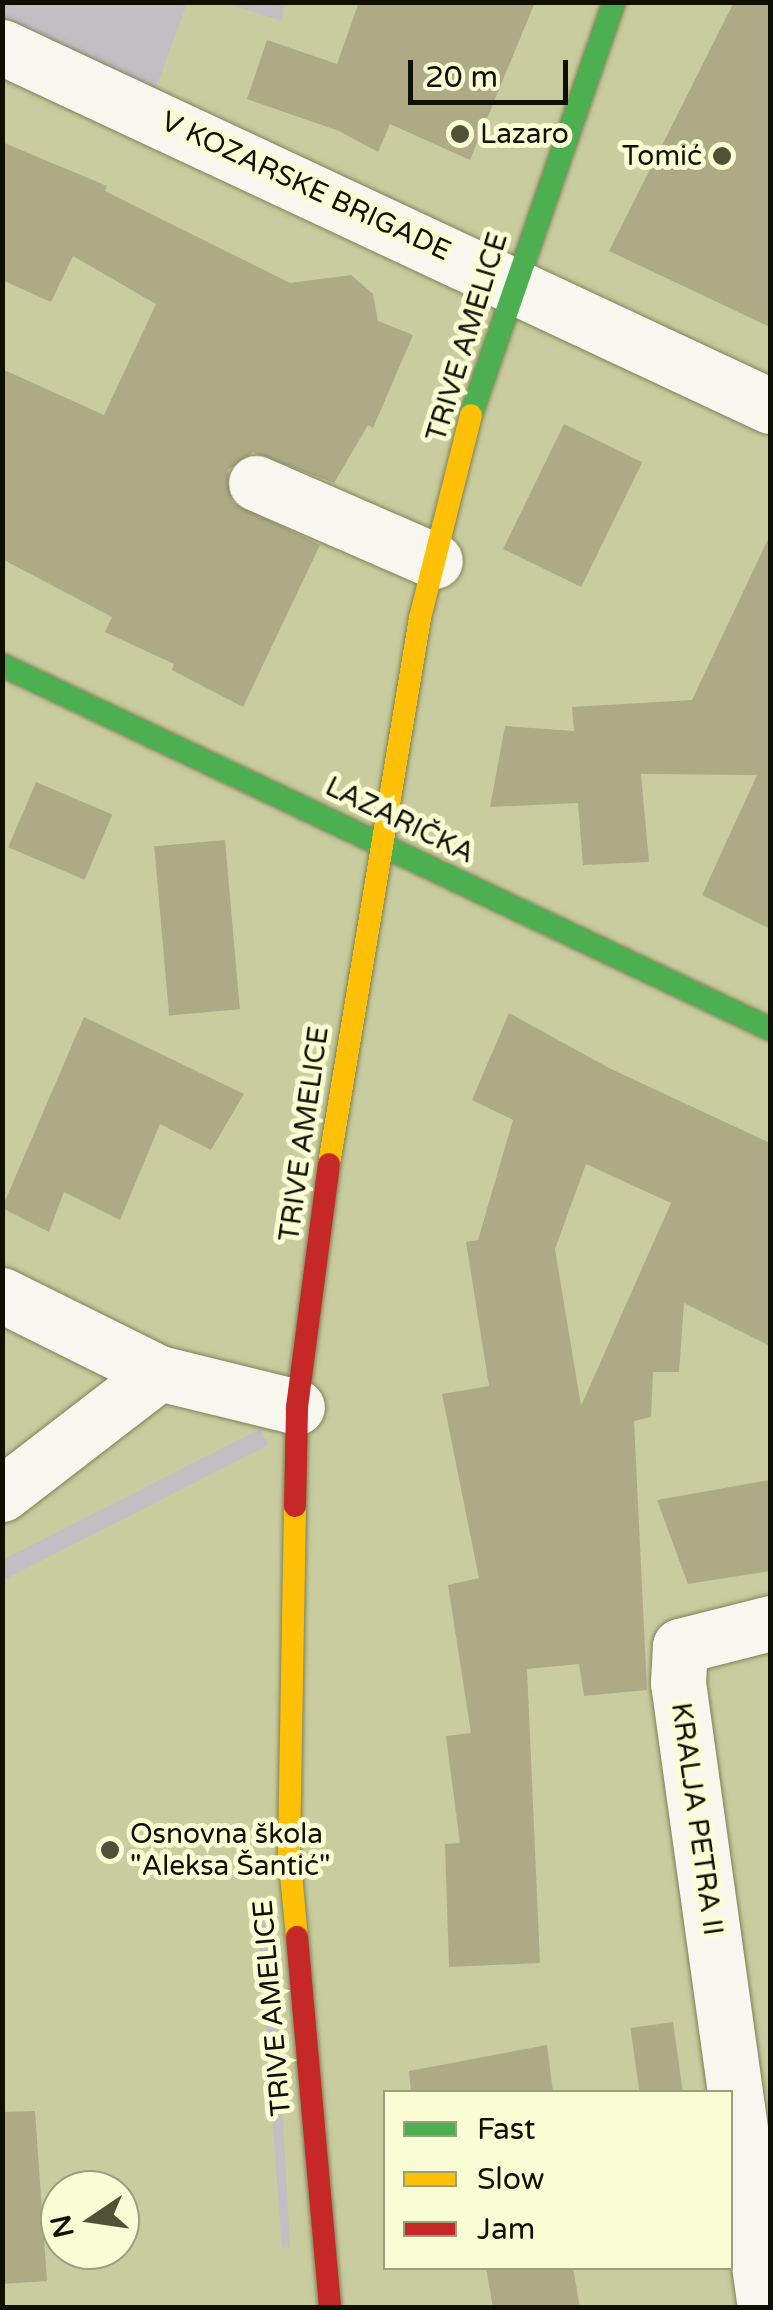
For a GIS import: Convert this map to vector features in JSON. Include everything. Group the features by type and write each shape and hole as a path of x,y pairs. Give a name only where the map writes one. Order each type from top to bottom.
{"main road":[{"name":"TRIVE AMELICE","path":"330,2308 289,1854 297,1407 337,1101 380,844 435,561 475,397 614,2"},
{"name":"LAZARIČKA","path":"2,664 770,1030"}],"street":[{"name":"V KOZARSKE BRIGADE","path":"2,47 514,282 770,406"},
{"path":"256,483 435,561"},
{"path":"2,1295 159,1373 297,1407"},
{"path":"2,1494 159,1373"},
{"name":"KRALJA PETRA II","path":"764,2308 752,2081 678,1683 680,1646 770,1623"}],"shaded area":[{"path":"3,3 187,3 156,88 3,17"},
{"path":"227,3 284,3 281,21"},
{"path":"260,1429 268,1445 2,1581 2,1560"},
{"path":"256,1895 271,1910 290,2247 282,2248"}],"building":[{"path":"359,2 535,2 470,160 390,124 378,152 339,131 247,99 267,40 337,64"},
{"path":"734,2 770,2 770,327 609,251"},
{"path":"2,142 107,186 105,191 290,283 351,275 373,294 378,321 413,335 373,428 368,425 334,483 253,452 228,470 232,502 320,545 243,707 172,670 174,664 105,632 112,617 2,559 2,369 104,415 156,304 73,256 51,302 2,280"},
{"path":"564,424 642,462 581,587 503,549"},
{"path":"770,535 770,929 702,895 757,775 641,774 649,862 583,865 578,803 490,807 505,726 574,731 572,707 692,700"},
{"path":"36,782 112,814 85,880 8,847"},
{"path":"225,840 240,1009 169,1016 154,846"},
{"path":"509,1013 609,1068 770,1143 770,1346 684,1303 679,1372 653,1372 651,1417 634,1421 647,1690 584,1696 579,1664 527,1669 540,1963 449,1967 445,1844 460,1843 446,1736 471,1733 448,1585 479,1578 442,1394 489,1386 466,1242 478,1240 513,1120 472,1100","holes":["586,1164 671,1203 581,1406 555,1249"]},
{"path":"84,1017 244,1094 211,1150 160,1124 120,1220 64,1192 49,1232 2,1208"},
{"path":"770,1480 770,1571 688,1584 657,1500"},
{"path":"673,2022 683,2090 639,2090 630,2028"},
{"path":"547,2045 553,2090 411,2090 409,2071"},
{"path":"35,2111 40,2270 46,2270 47,2281 2,2284 2,2112"},
{"path":"486,2270 573,2270 580,2308 493,2308"}],"traffic: fast":[{"path":"471,415 614,2"},
{"path":"2,665 770,1029"}],"traffic: slow":[{"path":"329,1164 420,618 471,415"},
{"path":"295,1506 289,1853 297,1937"}],"traffic: jam":[{"path":"295,1506 297,1407 329,1164"},
{"path":"297,1937 330,2308"}],"place":[{"name":"Lazaro","path":"460,134"},
{"name":"Tomić","path":"722,156"},
{"name":"Osnovna škola \"Aleksa Šantić\"","path":"110,1850"}]}
